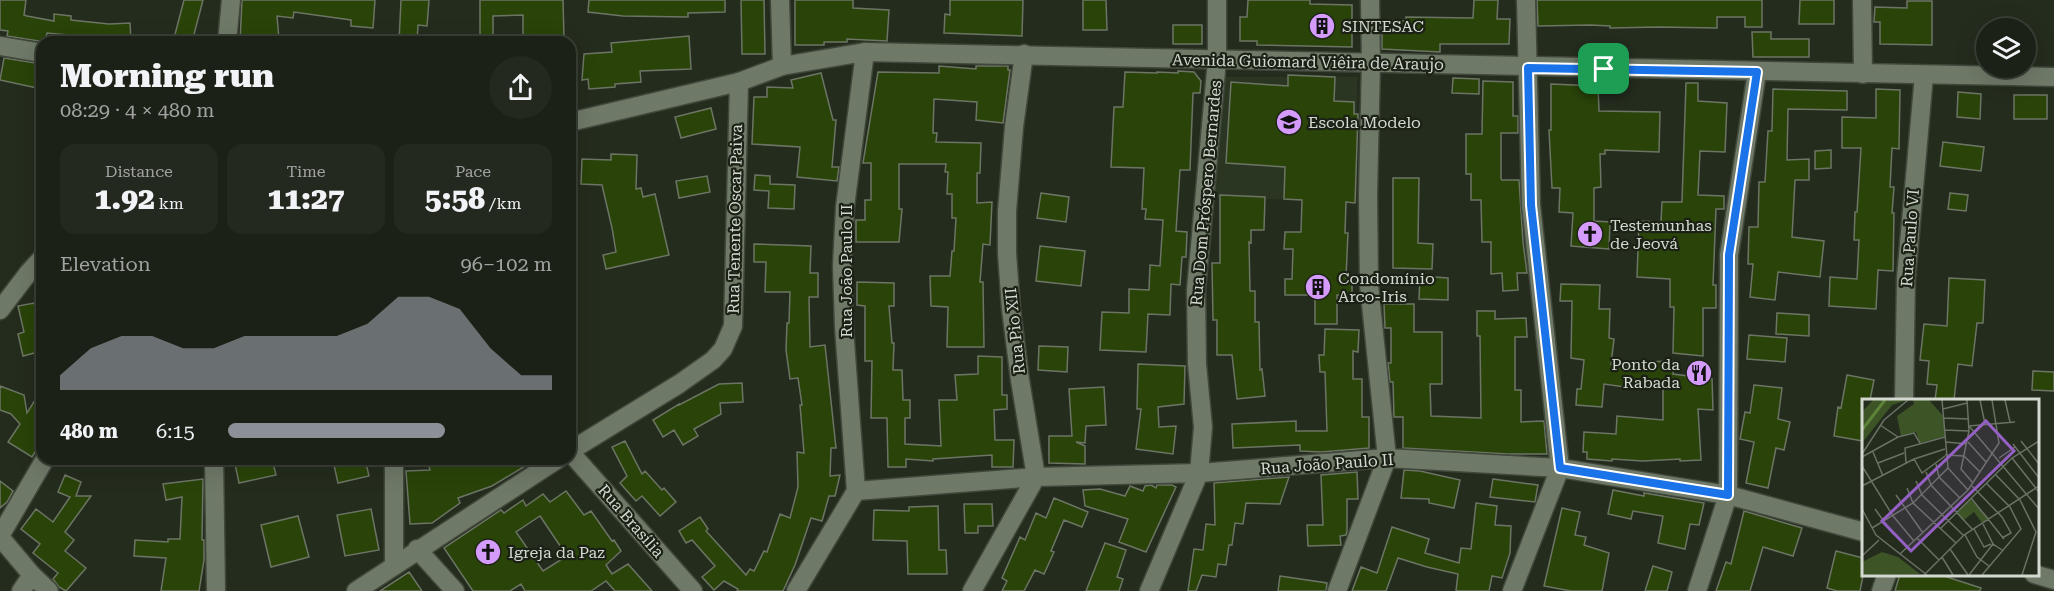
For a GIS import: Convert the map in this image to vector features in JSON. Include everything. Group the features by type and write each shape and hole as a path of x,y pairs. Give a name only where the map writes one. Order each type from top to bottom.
{"street":[{"path":"228,36 231,0"},
{"path":"780,0 782,66"},
{"name":"Rua Dom Próspero Bernardes","path":"1149,591 1199,473 1203,427 1197,364 1196,290 1217,60 1217,0"},
{"path":"1337,591 1387,458 1369,285 1370,0"},
{"path":"1512,591 1560,468 1531,205 1526,0"},
{"path":"1862,0 1863,74"},
{"path":"0,46 36,51"},
{"name":"Avenida Guiomard Viêira de Araujo","path":"576,121 739,82 782,66 865,52 1371,62 1528,68 2054,77"},
{"name":"Rua João Paulo II","path":"865,52 845,207 842,266 856,491 1036,477 1199,473 1387,458 1560,468 1728,495 1862,532"},
{"name":"Rua Pio XII","path":"1024,54 1014,127 1007,212 1007,253 1020,380 1036,477"},
{"path":"1696,591 1728,495 1729,255 1757,72"},
{"name":"Rua Paulo VI","path":"1904,399 1906,278 1924,75"},
{"name":"Rua Tenente Oscar Paiva","path":"576,447 702,368 723,349 733,326 739,82"},
{"path":"0,310 36,264"},
{"name":"Rua Brasília","path":"576,458 693,591"},
{"path":"41,465 0,536 49,591"},
{"path":"214,465 216,591"},
{"path":"394,465 394,566"},
{"path":"356,591 549,465"},
{"path":"972,591 1036,477"},
{"path":"796,591 856,491"},
{"path":"417,549 455,591"},
{"path":"21,591 32,574"},
{"path":"1881,591 1886,576"},
{"path":"2039,576 2054,580"}],"shaded area":[{"name":"Escola Modelo","path":"1224,77 1357,77 1357,202 1214,197"}],"building":[{"path":"0,0 26,0 24,15 54,21 54,14 71,16 71,20 109,24 130,23 131,36 80,36 47,33 46,36 36,36 36,41 7,36 8,31 0,30"},
{"path":"184,0 203,0 194,36 175,36"},
{"path":"242,0 375,0 373,28 351,26 351,20 294,12 293,18 277,16 279,36 240,36"},
{"path":"401,0 429,0 427,26 418,25 417,36 399,36"},
{"path":"480,0 563,0 564,36 523,36 523,15 493,16 493,36 480,36"},
{"path":"589,0 725,0 725,12 688,13 688,17 623,16 588,12"},
{"path":"741,0 764,0 765,54 742,54"},
{"path":"795,0 853,0 853,8 889,10 887,41 847,39 847,42 824,42 824,45 795,45"},
{"path":"950,0 1023,0 1022,36 944,33 945,14 950,15"},
{"path":"1083,0 1106,0 1107,30 1083,30"},
{"path":"1248,0 1310,0 1310,4 1352,5 1352,47 1257,45 1257,41 1240,41 1240,17 1247,17"},
{"path":"1474,0 1498,0 1497,19 1510,19 1509,44 1440,44 1440,52 1382,49 1382,20 1406,21 1406,17 1473,18"},
{"path":"1537,0 1762,0 1762,27 1745,27 1745,17 1717,17 1717,28 1538,26"},
{"path":"1800,0 1834,0 1834,24 1799,24"},
{"path":"1907,1 1932,1 1932,45 1880,44 1880,22 1874,22 1875,7 1907,8"},
{"path":"1173,25 1202,25 1202,44 1173,44"},
{"path":"1752,32 1771,32 1771,39 1809,39 1809,57 1753,57"},
{"path":"689,36 691,69 640,71 641,82 615,84 615,87 589,89 588,79 582,80 584,54 612,52 611,43"},
{"path":"4,58 36,63 36,88 0,80"},
{"path":"939,66 976,69 976,66 1008,66 1010,70 1003,123 976,120 977,102 934,99 933,133 937,133 936,142 981,143 980,173 977,173 977,203 992,202 990,245 983,244 980,282 983,282 984,347 947,347 948,307 931,306 930,276 950,276 952,251 954,251 956,218 952,218 952,194 947,194 946,164 899,164 899,209 902,209 899,242 856,242 856,220 865,220 865,200 871,200 871,163 863,163 878,72 939,73"},
{"path":"1178,71 1194,72 1201,81 1200,93 1193,93 1190,170 1180,170 1176,231 1187,232 1186,257 1182,257 1180,285 1171,284 1170,315 1148,314 1146,352 1100,350 1102,312 1129,313 1129,289 1149,290 1150,265 1160,266 1163,220 1145,219 1146,209 1142,209 1144,168 1111,167 1114,107 1123,107 1125,72 1178,73"},
{"path":"821,73 833,120 836,120 832,167 839,167 837,181 797,177 800,147 752,144 754,97 767,97 767,87 793,88 791,80"},
{"name":"Escola Modelo","path":"1288,75 1335,77 1334,101 1354,102 1354,114 1358,114 1355,203 1346,202 1345,233 1348,233 1346,278 1352,278 1352,296 1337,295 1337,324 1315,324 1315,295 1285,295 1285,279 1292,279 1293,249 1284,249 1285,232 1301,232 1302,200 1284,199 1285,167 1226,163 1231,82 1288,86"},
{"path":"1453,78 1479,79 1479,94 1452,93"},
{"path":"1483,81 1513,82 1513,116 1518,116 1518,133 1501,133 1501,179 1519,180 1527,273 1517,273 1518,290 1503,291 1502,273 1491,274 1491,242 1482,242 1481,200 1471,200 1471,174 1466,174 1466,134 1482,134"},
{"path":"1686,83 1698,83 1698,101 1727,103 1725,152 1700,151 1698,195 1724,196 1724,209 1716,209 1713,285 1716,285 1716,308 1703,308 1703,356 1673,353 1674,307 1670,307 1670,279 1637,277 1639,221 1661,222 1662,202 1682,202"},
{"path":"1551,84 1598,86 1599,111 1660,112 1659,152 1605,150 1605,154 1600,154 1601,187 1594,188 1594,221 1610,222 1609,249 1571,246 1573,213 1559,212 1560,188 1552,188 1549,130 1551,130"},
{"path":"1773,89 1847,91 1847,110 1788,109 1787,160 1809,159 1809,180 1795,180 1792,237 1824,241 1820,277 1778,272 1775,300 1750,297 1753,264 1748,264 1749,227 1758,227 1759,182 1765,182 1768,131 1772,131"},
{"path":"1876,89 1900,90 1899,149 1892,148 1890,187 1894,187 1893,271 1878,270 1876,309 1829,306 1830,277 1857,279 1859,240 1854,240 1861,148 1842,148 1842,117 1876,118"},
{"path":"1958,92 1981,94 1980,119 1957,117"},
{"path":"2014,95 2047,95 2047,119 2014,119"},
{"path":"711,108 716,129 681,138 675,117"},
{"path":"1943,142 1984,147 1981,171 1940,166"},
{"path":"1831,150 1831,168 1815,169 1815,151"},
{"path":"611,154 637,155 636,189 641,188 643,197 655,194 669,255 606,269 603,255 616,252 612,228 602,185 581,184 582,159 611,160"},
{"path":"755,175 770,176 770,184 795,185 794,209 768,208 769,191 754,190"},
{"path":"707,176 710,192 679,198 676,181"},
{"path":"1393,178 1419,178 1418,243 1433,244 1432,269 1393,268"},
{"path":"1041,193 1069,197 1066,222 1037,218"},
{"path":"1950,193 1968,195 1966,211 1948,209"},
{"path":"1220,195 1265,197 1264,230 1251,230 1251,243 1249,242 1250,291 1255,291 1255,322 1259,322 1260,370 1262,369 1265,396 1237,399 1232,355 1217,355 1217,320 1213,320 1212,263 1220,263"},
{"path":"754,244 811,246 810,273 818,273 818,297 809,297 810,347 825,345 836,448 831,448 830,476 840,475 835,496 829,496 822,521 811,518 795,565 783,591 737,591 738,589 724,581 714,590 702,577 715,566 692,540 686,543 679,531 700,517 708,529 706,531 746,575 750,569 754,571 764,551 767,552 780,514 790,518 798,487 797,452 804,453 800,405 802,405 798,378 790,379 786,350 790,292 765,292 766,262 754,262"},
{"path":"1040,246 1085,251 1081,286 1036,281"},
{"path":"1420,276 1448,278 1448,300 1419,299"},
{"path":"1949,278 1985,280 1983,323 1977,323 1972,366 1958,364 1954,399 1935,399 1937,385 1927,384 1929,361 1920,360 1924,324 1947,326"},
{"path":"857,282 894,283 894,306 889,306 892,343 894,343 893,370 902,370 903,400 910,400 910,418 905,418 905,444 941,446 939,400 957,400 955,375 978,374 978,356 1002,357 1002,395 1007,395 1007,409 994,410 995,440 1014,440 1013,467 992,467 992,455 933,459 933,461 906,459 906,467 888,467 887,418 871,418 872,361 865,361 865,306 857,305"},
{"path":"1561,284 1600,285 1599,309 1610,309 1609,338 1614,339 1611,364 1643,369 1643,362 1674,361 1673,374 1712,379 1713,410 1698,409 1701,460 1587,459 1587,452 1583,452 1584,432 1616,434 1617,416 1663,420 1663,384 1625,387 1604,384 1602,407 1576,405 1577,389 1581,389 1584,360 1571,358 1572,301 1560,301"},
{"path":"34,303 36,311 36,353 23,356 18,334 24,332 18,306"},
{"path":"1384,304 1414,304 1414,332 1442,332 1442,384 1430,384 1431,416 1481,418 1480,336 1477,336 1477,311 1495,311 1495,319 1526,318 1527,337 1515,337 1515,390 1521,390 1521,422 1544,421 1547,454 1403,448 1403,417 1394,417 1393,382 1390,382 1388,363 1391,363 1391,328 1385,328"},
{"path":"1777,313 1809,315 1809,336 1776,334"},
{"path":"1325,329 1359,330 1358,352 1353,351 1353,379 1362,379 1362,417 1369,417 1369,448 1321,452 1300,451 1300,445 1233,448 1232,424 1296,421 1296,431 1327,431 1325,372 1320,372 1319,355 1324,355"},
{"path":"1749,335 1787,338 1785,362 1747,359"},
{"path":"1039,346 1068,347 1067,372 1038,370"},
{"path":"1138,364 1185,366 1184,404 1158,407 1159,427 1176,426 1173,454 1136,449 1141,409 1137,409"},
{"path":"2033,371 2054,372 2054,391 2032,390"},
{"path":"1847,375 1874,380 1870,399 1862,399 1862,441 1834,436 1838,407 1841,408"},
{"path":"742,383 743,402 720,403 721,414 694,429 698,436 683,445 674,430 663,437 653,420 719,384"},
{"path":"1754,385 1782,388 1778,419 1790,422 1784,450 1776,448 1768,488 1746,483 1754,442 1740,439 1745,412 1750,413"},
{"path":"0,386 24,395 27,413 36,399 36,451 32,457 8,442 20,424 11,414 0,410"},
{"path":"1104,387 1106,425 1086,426 1085,443 1076,442 1085,446 1085,464 1049,463 1049,436 1072,436 1069,389"},
{"path":"625,441 642,474 645,471 676,502 660,516 642,496 636,501 620,483 627,476 612,447"},
{"path":"235,465 274,465 276,475 239,483"},
{"path":"334,465 366,465 369,476 338,483"},
{"path":"429,465 527,465 492,486 458,498 460,503 432,523 410,524 406,471 430,470"},
{"path":"1404,470 1420,471 1460,480 1454,508 1429,503 1429,499 1401,498"},
{"path":"1357,472 1358,499 1347,499 1347,531 1346,535 1340,536 1341,545 1308,546 1307,525 1323,525 1321,475"},
{"path":"65,475 81,482 76,496 91,496 65,532 74,540 65,551 86,568 66,591 59,587 53,579 58,573 33,553 40,544 21,529 36,509 53,522 70,497 58,492"},
{"path":"1289,477 1280,504 1246,503 1243,524 1235,523 1226,565 1218,564 1216,577 1202,575 1196,591 1188,591 1194,549 1203,550 1206,524 1215,525 1214,483"},
{"path":"203,479 204,560 199,591 161,591 166,558 134,556 135,540 168,542 168,539 180,539 182,497 166,500 163,484"},
{"path":"1493,479 1538,485 1535,502 1490,497"},
{"path":"0,481 13,491 7,502 0,508"},
{"path":"1151,485 1156,488 1157,485 1176,487 1146,552 1119,542 1128,519 1085,506 1083,490 1100,489 1125,496 1130,486 1143,491 1145,486"},
{"path":"1613,490 1704,503 1699,525 1690,524 1685,549 1658,543 1663,516 1633,511 1631,519 1608,514"},
{"path":"566,491 584,515 591,511 621,551 606,565 612,574 628,564 652,591 615,591 606,581 591,591 525,591 521,584 510,591 473,591 444,548 501,510 504,513 523,500 526,506 543,494 550,502","holes":["540,516 567,556 543,571 516,532"]},
{"path":"1054,498 1088,512 1082,527 1064,520 1044,574 1035,570 1024,591 1002,591 1007,581 1002,578 1020,537 1025,540 1036,513 1046,518"},
{"path":"1476,503 1497,506 1495,525 1511,526 1510,553 1502,578 1492,576 1489,591 1456,591 1458,574 1398,558 1386,591 1352,591 1361,567 1377,573 1392,527 1429,539 1425,553 1459,563 1461,548 1471,549"},
{"path":"964,504 992,504 993,526 978,526 978,533 965,533"},
{"path":"938,506 939,550 946,550 947,574 908,574 907,541 873,540 874,510 909,511 909,507"},
{"path":"1562,508 1580,512 1575,535 1586,537 1584,545 1609,553 1602,591 1571,591 1544,586"},
{"path":"371,509 379,550 345,556 337,515"},
{"path":"1744,511 1802,528 1793,556 1763,547 1750,591 1716,591 1726,562 1731,564"},
{"path":"298,516 309,557 271,567 261,525"},
{"path":"1105,543 1126,550 1117,577 1123,579 1119,591 1086,591"},
{"path":"1836,551 1862,558 1863,576 1860,591 1837,591 1827,588"},
{"path":"1653,566 1672,572 1667,591 1645,591"},
{"path":"409,572 422,591 380,591"},
{"path":"1280,576 1327,583 1326,591 1278,591"},
{"path":"1899,576 1944,576 1981,588 1980,591 1895,591"}],"place":[{"name":"SINTESAC","path":"1322,26"},
{"name":"Escola Modelo","path":"1289,122"},
{"name":"Testemunhas de Jeová","path":"1590,234"},
{"name":"Condomínio Arco-Iris","path":"1318,287"},
{"name":"Ponto da Rabada","path":"1699,373"},
{"name":"Igreja da Paz","path":"488,552"}],"route":[{"path":"1528,68 1604,69 1757,72 1729,255 1727,294 1728,495 1560,468 1531,205 1528,68"}]}
